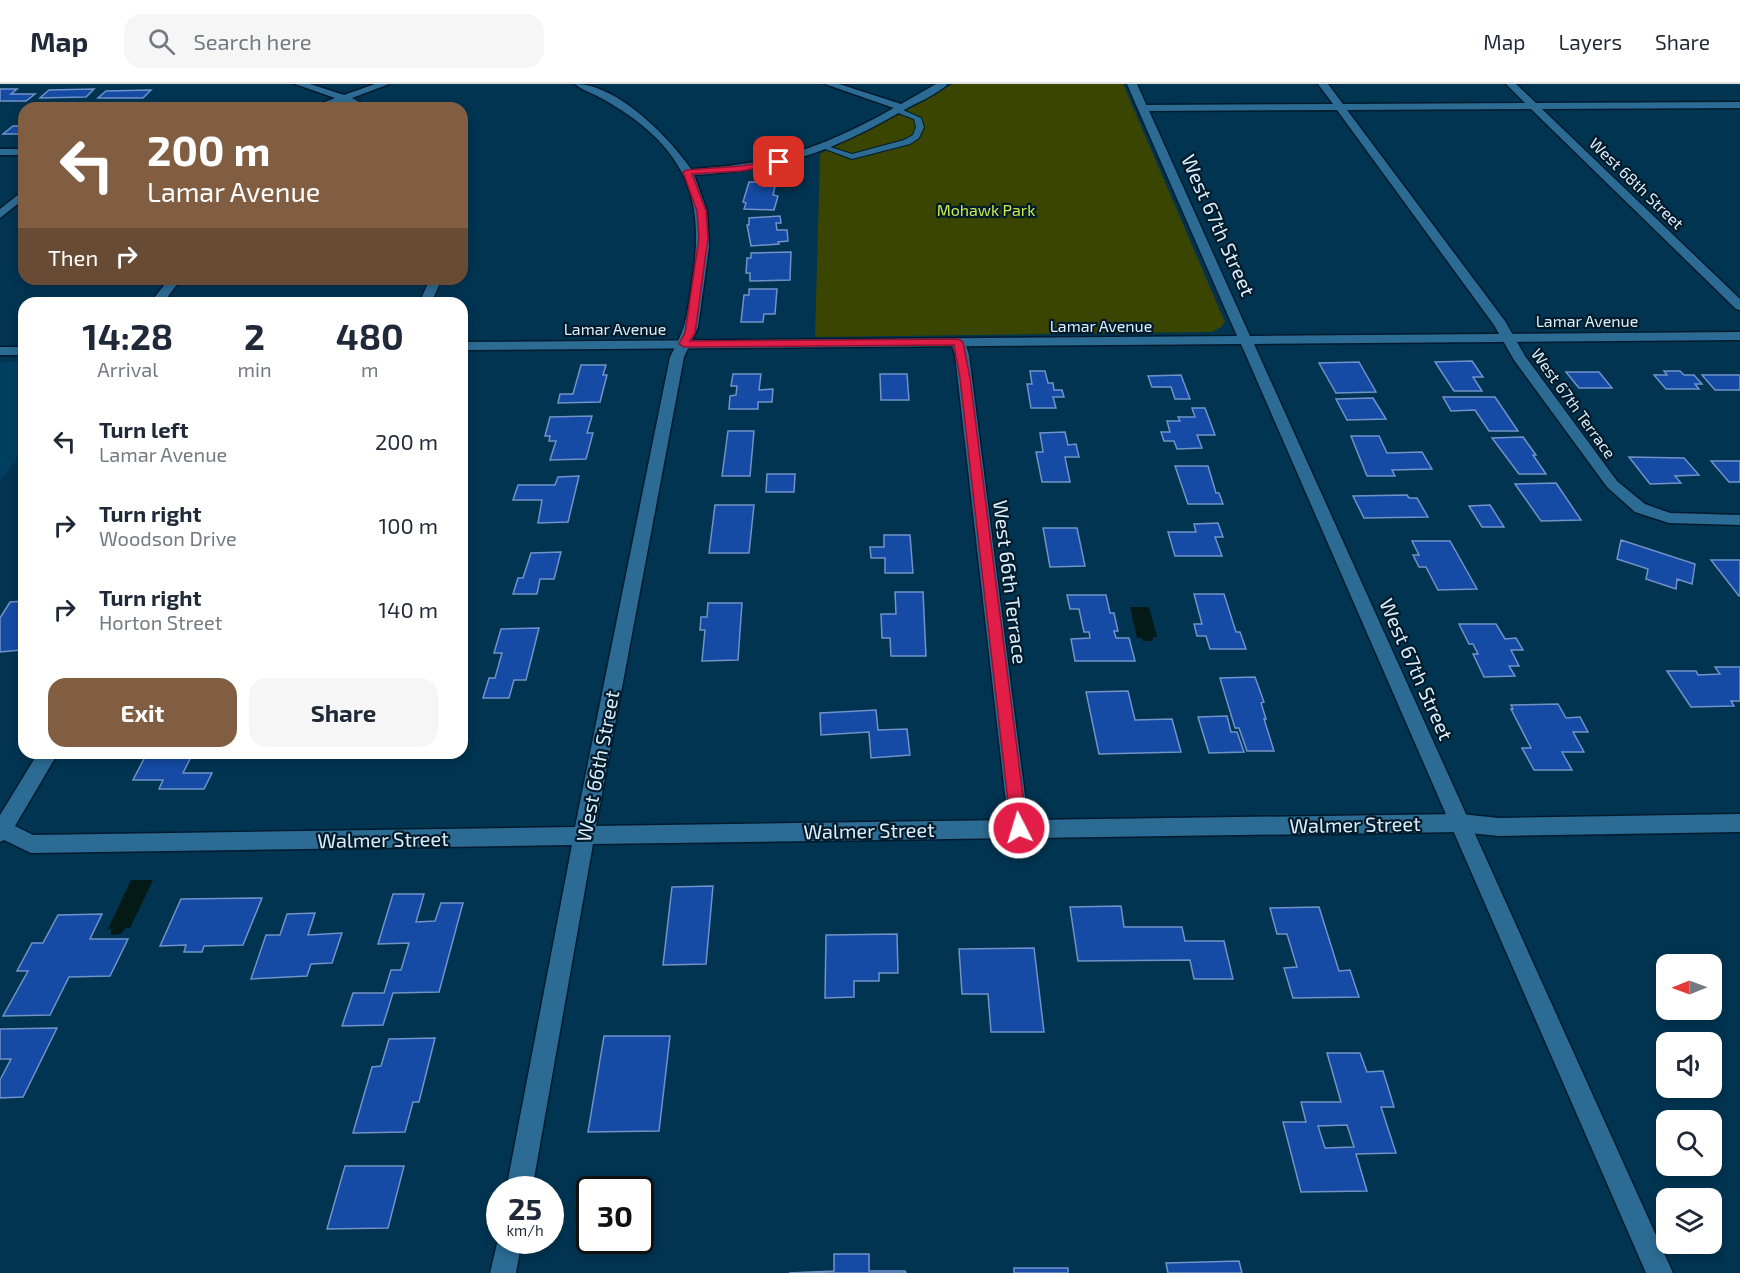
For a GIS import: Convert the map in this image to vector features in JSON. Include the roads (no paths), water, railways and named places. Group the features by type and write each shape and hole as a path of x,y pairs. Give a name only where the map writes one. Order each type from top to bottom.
{"street":[{"path":"300,84 352,102"},
{"path":"332,102 384,84"},
{"name":"West 66th Street","path":"522,1176 677,357 690,333 704,238 701,211 687,172 664,141 648,125 620,105 580,84"},
{"path":"830,84 898,108"},
{"path":"687,172 760,166 801,156 824,147 943,84"},
{"name":"West 67th Street","path":"1132,84 1660,1273"},
{"name":"West 67th Terrace","path":"1323,84 1500,324 1612,484 1640,508 1669,518 1740,520"},
{"name":"West 68th Street","path":"1511,84 1740,306"},
{"path":"1143,108 1740,105"},
{"path":"0,152 18,152"},
{"path":"0,215 18,198"},
{"path":"161,297 170,285"},
{"name":"Lamar Avenue","path":"468,346 1740,336"},
{"name":"West 66th Terrace","path":"958,342 965,378 1019,828"},
{"path":"0,351 18,351"},
{"path":"1,831 44,759"},
{"name":"Walmer Street","path":"1,831 31,844 1019,828 1460,823 1499,827 1740,823"},
{"path":"503,1273 506,1254"}],"lane":[{"path":"824,147 852,157 907,142 916,136 920,127 917,118 898,108"}],"park label":[{"name":"Mohawk Park","path":"986,209"}]}
